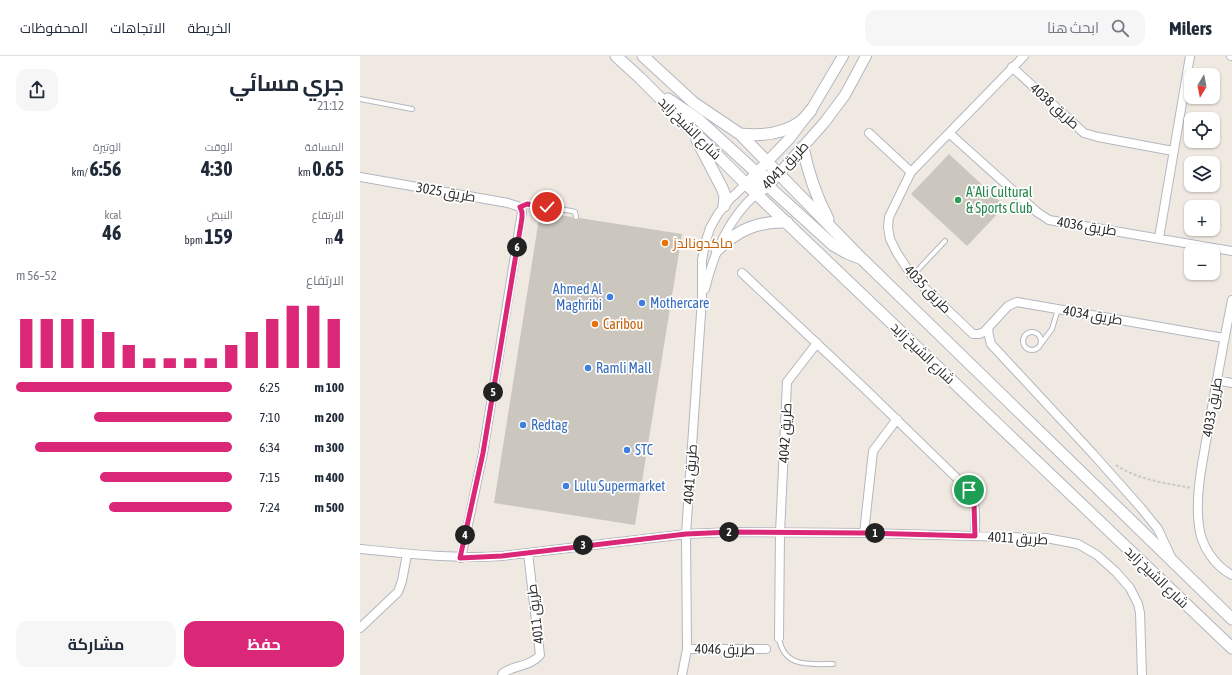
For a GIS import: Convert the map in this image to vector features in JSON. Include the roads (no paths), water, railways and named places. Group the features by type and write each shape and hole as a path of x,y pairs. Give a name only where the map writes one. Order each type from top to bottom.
{"main road":[{"name":"شارع الشيخ زايد","path":"616,56 756,194 1232,648"},
{"name":"شارع الشيخ زايد","path":"643,56 694,103 740,134 862,259 1232,619"},
{"path":"653,91 699,120 757,173 770,176 779,174"},
{"path":"740,134 755,136 770,134 785,129 800,122 811,110"},
{"path":"691,129 725,196 724,206"},
{"path":"803,147 807,169 816,193 836,231"},
{"path":"746,184 757,183 768,186 833,245 847,254 862,259"},
{"path":"717,250 734,237 751,227 762,223 787,222"}],"street":[{"name":"طريق 4041","path":"687,648 686,534 702,299 702,260 705,244 710,228 724,206 790,138 811,110 843,56"},
{"name":"طريق 4041","path":"702,299 717,250 738,214 756,194 768,186 824,123 845,95 866,56"},
{"name":"طريق 4035","path":"973,334 912,276 890,239 888,227 889,217 911,172 1024,56"},
{"path":"1159,238 1190,56"},
{"name":"طريق 4038","path":"1012,67 1084,132 1098,137 1173,151"},
{"path":"869,133 911,172"},
{"name":"طريق 4036","path":"949,133 1044,217 1056,222 1232,251"},
{"name":"طريق 3025","path":"360,177 508,203 520,207"},
{"path":"460,558 483,453 522,218 520,207"},
{"path":"742,273 898,419 969,490 974,499 975,536"},
{"name":"طريق 4033","path":"1232,300 1198,490 1199,527 1204,544 1214,560 1232,575"},
{"name":"طريق 4034","path":"973,334 982,334 1008,306 1017,302 1224,338"},
{"path":"988,328 991,344 1094,455 1158,529 1174,563"},
{"name":"طريق 4042","path":"779,638 780,533 787,382 817,343"},
{"path":"1217,380 1232,382"},
{"path":"864,533 872,451 898,419"},
{"name":"طريق 4011","path":"360,549 460,558 502,556 686,534 731,532 864,533 1046,538 1078,544 1108,565 1130,588 1140,612 1142,675"},
{"name":"طريق 4011","path":"502,675 508,669 528,664 536,660 540,655 528,553"},
{"path":"360,628 398,592 402,581 407,554"},
{"name":"طريق 4046","path":"682,675 687,648 766,649"}],"lane":[{"path":"360,99 412,108"},
{"path":"520,207 530,205 572,211 576,217"},
{"path":"912,276 945,241"},
{"path":"1040,345 1041,338 1036,333 1029,333 1024,337 1024,344 1028,349 1035,350 1040,345 1052,329 1058,309"},
{"path":"779,638 783,651 794,661 807,664 833,664"}],"place":[{"name":"A'Ali Cultural & Sports Club","path":"958,200"},
{"name":"ماكدونالدز","path":"665,243"},
{"name":"Ahmed Al Maghribi","path":"610,297"},
{"name":"Mothercare","path":"642,303"},
{"name":"Caribou","path":"595,324"},
{"name":"Ramli Mall","path":"588,368"},
{"name":"Redtag","path":"523,425"},
{"name":"STC","path":"627,450"},
{"name":"Lulu Supermarket","path":"566,486"}]}
